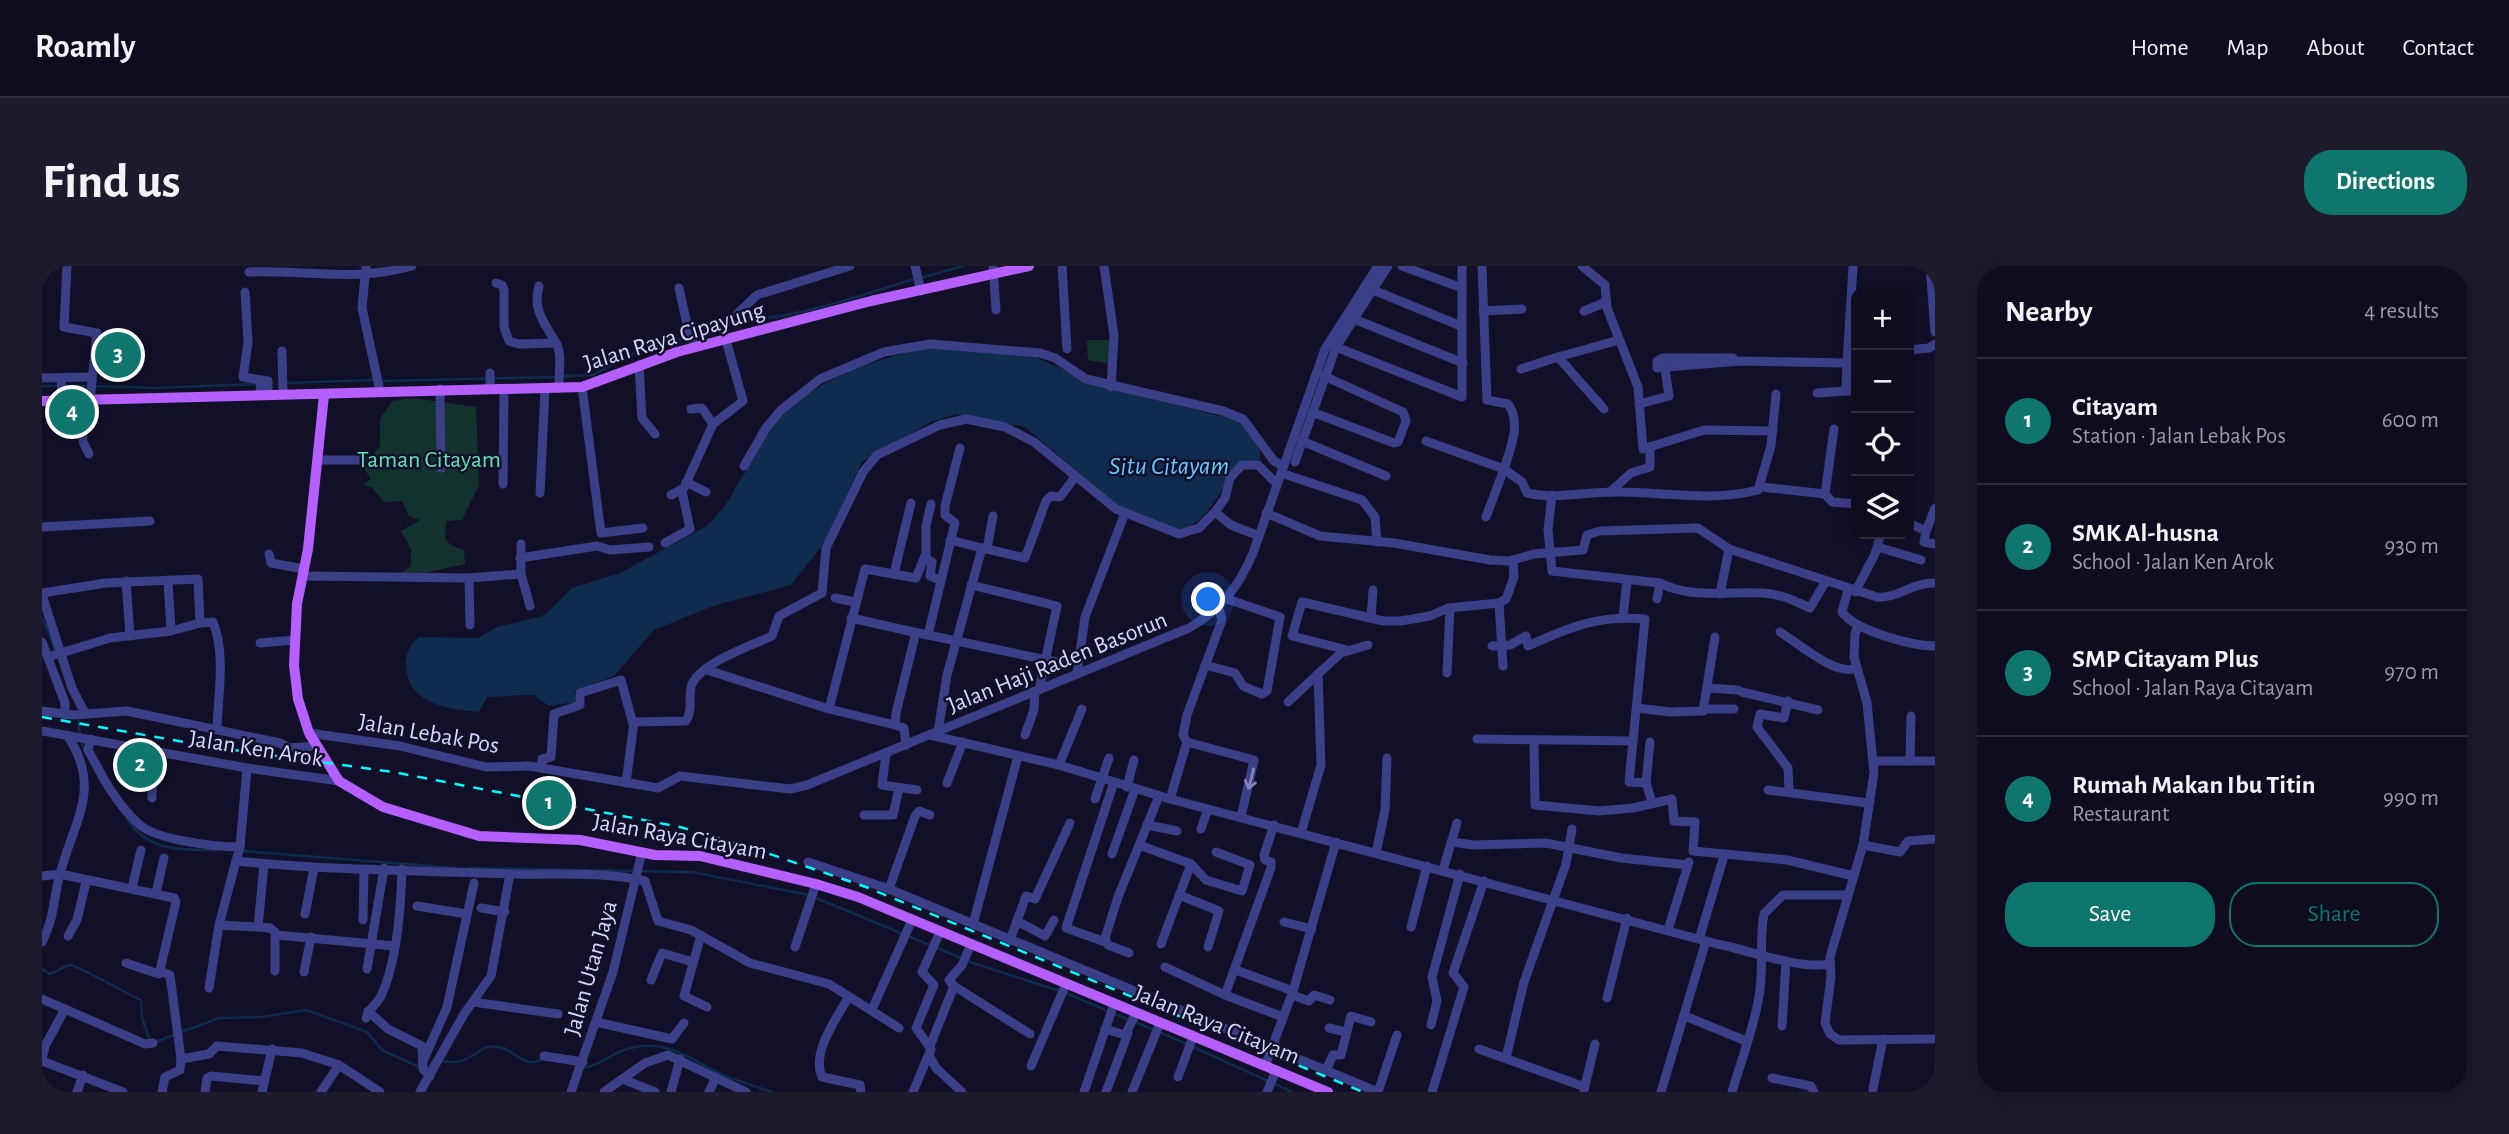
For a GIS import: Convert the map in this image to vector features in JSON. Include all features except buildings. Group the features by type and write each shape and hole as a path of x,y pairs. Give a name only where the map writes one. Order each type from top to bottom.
{"main road":[{"name":"Jalan Raya Cipayung","path":"324,395 379,383 440,389 490,380 504,389 545,389 559,380 582,387 639,366 691,338 726,340 920,287 994,270 1029,266"},
{"path":"42,401 264,387 283,392 324,395"},
{"name":"Jalan Raya Citayam","path":"324,395 295,640 295,684 309,733 339,781 383,807 479,836 580,840 641,857 700,856 814,887 911,923 968,950 1136,1015 1191,1044 1265,1066 1275,1074 1328,1092"}],"street":[{"path":"67,266 64,325 66,329 97,333 83,442 89,454"},
{"path":"366,266 362,309 379,383"},
{"path":"249,272 294,271 319,275 365,276 412,266"},
{"path":"738,319 757,295 850,266"},
{"path":"915,266 920,287"},
{"path":"1062,266 1067,349"},
{"path":"1104,266 1114,336 1111,387"},
{"name":"Jalan Haji Raden Basorun","path":"626,783 660,789 680,776 790,789 886,754 1189,628 1219,609 1238,584 1259,536 1325,349 1378,266"},
{"path":"1295,461 1336,347 1388,266"},
{"path":"1402,266 1427,270 1462,288"},
{"path":"1336,347 1458,397 1464,394 1462,266"},
{"path":"1482,266 1487,400 1508,404 1514,414 1513,438 1486,517"},
{"path":"1582,266 1605,285 1606,302 1638,387 1643,449 1704,430 1773,432"},
{"path":"1853,266 1854,287"},
{"path":"1930,266 1935,332"},
{"path":"994,270 996,310"},
{"path":"496,283 504,288 504,327 509,341 519,344 556,343"},
{"path":"539,286 536,300 538,311 545,329 556,343 559,380"},
{"path":"679,288 685,304 691,338"},
{"path":"1373,290 1461,327"},
{"path":"245,292 248,342 243,377 264,387"},
{"path":"1584,311 1606,302"},
{"path":"1483,311 1522,309"},
{"path":"1354,319 1463,363"},
{"path":"1817,393 1851,391 1847,363 1851,325"},
{"path":"671,495 684,486 713,424 743,401 726,340"},
{"path":"1521,369 1619,340"},
{"path":"744,466 766,428 781,410 820,379 903,347 930,344 1040,353 1055,358 1086,379 1243,419 1274,461 1280,476"},
{"path":"1914,350 1929,348 1935,344"},
{"path":"282,351 283,392"},
{"path":"1558,357 1604,409"},
{"path":"1639,404 1669,396 1666,365 1741,361 1847,363"},
{"path":"639,366 642,418 655,434"},
{"path":"1312,412 1394,443 1398,442 1406,421 1403,412 1324,376"},
{"path":"42,378 91,378"},
{"path":"61,379 61,398"},
{"path":"582,387 601,533 643,528"},
{"path":"440,389 441,468"},
{"path":"503,484 504,389"},
{"path":"540,493 545,389"},
{"path":"1762,487 1773,432 1776,394"},
{"path":"691,409 702,408 713,424"},
{"path":"633,724 638,720 686,721 692,707 693,682 724,656 772,636 779,616 822,593 826,548 863,472 877,455 940,425 966,419 1005,426 1034,442 1075,477 1125,513 1179,534 1199,528 1215,512 1225,498 1230,478 1242,465 1258,465 1280,476 1362,500 1375,517 1377,542"},
{"path":"1825,494 1834,429"},
{"path":"1302,441 1385,476"},
{"path":"1426,441 1504,469 1522,482 1527,493 1735,494 1762,487 1825,494 1832,502 1851,504"},
{"path":"928,635 955,521 945,514 945,506 960,448"},
{"path":"1610,492 1631,473 1648,469 1650,449"},
{"path":"318,460 368,460"},
{"path":"950,540 1025,558 1046,500 1051,496 1060,498 1075,477"},
{"path":"684,486 706,492"},
{"path":"665,543 690,529 684,486"},
{"path":"1552,495 1549,552 1552,571 1660,583 1670,588 1720,594 1765,593 1785,597 1810,608 1826,581"},
{"path":"894,574 911,503"},
{"path":"926,558 926,526 931,504"},
{"path":"1935,508 1924,541 1935,544"},
{"path":"1215,512 1231,525 1259,536"},
{"path":"1077,674 1086,617 1125,513"},
{"path":"1266,513 1320,536 1377,542 1470,558 1513,561 1549,552 1583,550 1590,534 1624,528 1698,528 1730,549 1852,591 1888,598 1908,587 1935,583"},
{"path":"931,735 971,585 993,516"},
{"path":"42,527 150,521"},
{"path":"1914,525 1926,531"},
{"path":"1880,539 1842,612 1859,625 1903,640 1935,646"},
{"path":"521,544 521,574 530,606"},
{"path":"520,558 597,546 610,550 649,547"},
{"path":"1878,547 1921,560"},
{"path":"1720,594 1730,549"},
{"path":"269,554 271,563 304,572 469,578 521,574"},
{"path":"926,558 932,562 929,575 940,580"},
{"path":"829,709 866,568 916,578 922,559 926,558"},
{"path":"1347,650 1292,636 1302,602 1371,618 1401,621 1430,616 1450,608 1499,603 1507,599 1513,581 1513,561"},
{"path":"469,578 470,625"},
{"path":"65,715 65,703 42,594 126,581 198,579 200,622"},
{"path":"168,580 171,631"},
{"path":"1623,617 1626,580"},
{"path":"126,581 130,636"},
{"path":"1657,598 1660,583"},
{"path":"971,585 1057,606 1034,710 1025,735"},
{"path":"1371,618 1373,590"},
{"path":"835,598 855,602"},
{"path":"1205,665 1235,673 1246,688 1262,694 1267,691 1280,617 1227,598"},
{"path":"1499,603 1503,666"},
{"path":"1447,673 1450,608"},
{"path":"1219,609 1222,620 1183,735 1188,742 1254,760 1241,817"},
{"path":"1492,646 1503,646 1526,636 1528,646 1569,626 1623,617 1645,620 1629,782 1646,783"},
{"path":"851,618 1061,663"},
{"path":"55,655 110,638 171,631 200,622 212,622 216,632 220,681 217,729"},
{"path":"1859,625 1853,646 1855,668 1867,703 1873,761 1863,845 1846,895 1830,964 1825,1017 1830,1034 1846,1040 1935,1039"},
{"path":"1780,632 1828,663 1845,671 1855,668"},
{"path":"906,745 899,727 918,633"},
{"path":"1705,709 1715,637"},
{"path":"260,643 295,640"},
{"path":"42,642 55,655 72,688 81,714"},
{"path":"1288,702 1347,650 1368,645"},
{"path":"707,670 829,709 1059,765 1170,799 1786,961 1817,966 1830,964"},
{"path":"1301,833 1321,765 1318,674"},
{"path":"541,768 542,759 551,757 554,714 580,705 580,693 621,680 633,724 626,783"},
{"path":"1707,688 1740,691 1818,710"},
{"path":"1788,701 1784,718 1760,714 1757,727 1788,768 1789,790"},
{"path":"1637,708 1670,712 1734,709"},
{"path":"1059,765 1082,709"},
{"path":"42,711 65,715 127,711 280,743 289,748 316,746"},
{"path":"1910,761 1911,716"},
{"name":"Jalan Ken Arok","path":"42,731 247,768 339,781"},
{"name":"Jalan Lebak Pos","path":"309,733 400,746 486,767 541,768 626,783"},
{"path":"42,942 52,922 60,874 75,833 86,784 81,758 71,736"},
{"path":"90,739 88,750 106,784 142,827 264,864 364,871 384,868 635,876 648,884 658,921 701,935 738,958 828,984 899,1028"},
{"path":"1477,739 1633,741"},
{"path":"1534,740 1535,805 1599,811 1633,808 1672,799 1674,821 1695,822 1693,851 1668,930"},
{"path":"947,783 963,742"},
{"path":"1170,799 1188,742"},
{"path":"1650,742 1646,783 1652,803"},
{"path":"152,798 153,750"},
{"path":"886,754 881,782 917,790"},
{"path":"973,925 1018,756"},
{"path":"1095,799 1109,758"},
{"path":"1376,853 1385,810 1387,758"},
{"path":"1112,854 1131,788 1133,760"},
{"path":"1873,761 1935,760"},
{"path":"209,988 219,925 238,854 247,768"},
{"path":"1114,782 1066,929 1129,953"},
{"path":"864,815 893,815 899,788"},
{"path":"1768,790 1789,790 1868,803"},
{"path":"1105,942 1159,796"},
{"path":"1201,829 1208,809"},
{"path":"889,889 915,816 919,810 930,815"},
{"path":"1010,940 1026,896 1035,898 1070,823"},
{"path":"1443,870 1457,823"},
{"path":"1147,825 1177,831"},
{"path":"1225,995 1271,868 1271,862 1265,860 1264,855 1274,825"},
{"path":"1506,1058 1524,982 1566,863 1572,828"},
{"path":"1863,845 1900,852 1908,841 1935,839"},
{"path":"1265,1066 1293,993 1336,842"},
{"path":"1452,842 1474,845 1546,843 1569,849 1688,865"},
{"path":"1139,845 1191,864 1206,880 1242,891 1250,865 1216,852"},
{"path":"132,888 141,850"},
{"path":"1693,851 1787,860 1854,876"},
{"path":"1661,1092 1685,1016 1724,856"},
{"name":"Jalan Utan Jaya","path":"571,1092 613,972 641,857"},
{"path":"156,893 164,858"},
{"path":"808,862 889,889 1378,1092 1397,1035"},
{"path":"258,927 264,864"},
{"path":"1161,944 1191,864"},
{"path":"1411,927 1427,866"},
{"path":"305,914 314,867"},
{"path":"367,969 384,868"},
{"path":"402,869 394,946 381,997 367,1014 422,1046 427,1069"},
{"path":"363,920 364,871"},
{"path":"42,876 60,874 86,882 156,893 176,900 160,971 154,975 126,963"},
{"path":"427,1069 440,1057 491,976 510,874"},
{"path":"1431,1025 1437,1001 1433,977 1460,874"},
{"path":"1432,1092 1464,987 1453,972 1484,881"},
{"path":"68,936 77,920 86,882"},
{"path":"419,1092 447,1007 474,883"},
{"path":"795,947 814,887"},
{"path":"1732,1092 1760,994 1767,955 1764,914 1779,897 1795,893 1846,895"},
{"path":"1179,895 1219,911 1208,947"},
{"path":"417,906 467,914"},
{"path":"481,908 505,912"},
{"path":"1607,998 1627,918"},
{"path":"1017,921 1045,936 1054,920"},
{"path":"1284,922 1312,929"},
{"path":"874,1005 911,923"},
{"path":"219,925 273,929 275,971"},
{"path":"275,935 394,946"},
{"path":"701,935 684,996 707,1007"},
{"path":"938,935 922,974 932,980 934,985 916,1033 930,1051 936,1068 961,1092"},
{"path":"304,972 311,937"},
{"path":"155,940 166,943"},
{"path":"968,950 962,965 949,980 954,986 1030,1034"},
{"path":"651,980 662,953 693,962"},
{"path":"1782,1026 1786,961"},
{"path":"1165,967 1225,995 1283,1017"},
{"path":"1236,970 1309,1001 1314,995 1331,1000"},
{"path":"160,971 170,975 181,1059 180,1070 165,1077 162,1092"},
{"path":"913,1092 954,986"},
{"path":"1031,1066 1065,987"},
{"path":"848,998 822,1049 820,1069 822,1077 860,1085 861,1092"},
{"path":"42,999 145,1044 153,1043"},
{"path":"473,1002 558,1014"},
{"path":"1084,1092 1113,1007"},
{"path":"65,1009 43,1045 42,1060 123,1092"},
{"path":"1106,1092 1136,1015"},
{"path":"1326,1070 1333,1055 1341,1055 1352,1015 1371,1022"},
{"path":"1685,1016 1746,1041"},
{"path":"596,1022 672,1039 684,1023"},
{"path":"1106,1026 1121,1035 1129,1030"},
{"path":"1132,1092 1158,1027"},
{"path":"1329,1028 1346,1032"},
{"path":"1873,1088 1883,1039"},
{"path":"1178,1077 1191,1044"},
{"path":"1479,1049 1584,1090 1595,1044"},
{"path":"181,1059 209,1054 217,1046 302,1053 339,1065 380,1092"},
{"path":"262,1092 272,1049"},
{"path":"604,1092 655,1058 668,1055 716,1077 730,1089 746,1092"},
{"path":"544,1056 582,1066"},
{"path":"671,1092 680,1059"},
{"path":"321,1092 339,1065"},
{"path":"1268,1091 1275,1074"},
{"path":"77,1092 83,1075"},
{"path":"205,1092 207,1078 211,1076 264,1081"},
{"path":"709,1092 716,1077"},
{"path":"1772,1078 1808,1085 1814,1092"},
{"path":"625,1080 655,1092"}],"green space":[{"path":"1087,340 1110,340 1109,364 1088,360"},
{"name":"Taman Citayam","path":"412,398 476,407 479,485 462,520 446,521 445,539 452,546 464,550 465,564 425,573 400,574 411,566 411,549 401,531 420,520 409,516 402,501 384,502 371,487 363,485 371,478 363,468 380,446 380,419 392,401"}],"water":[{"name":"Situ Citayam","path":"929,348 1033,356 1100,386 1236,420 1253,436 1259,448 1260,459 1240,469 1203,516 1182,531 1123,510 1025,427 955,414 931,422 862,462 824,543 791,585 713,606 654,630 614,676 574,691 576,702 549,706 534,695 487,697 479,712 432,703 414,690 409,680 406,658 408,650 419,637 478,638 497,627 539,617 547,613 572,588 620,573 707,526 725,506 775,420 792,406 809,393 847,373 887,358"}],"waterway":[{"path":"921,278 963,266"},
{"path":"741,318 758,319 802,312 914,279"},
{"path":"692,333 735,318"},
{"path":"562,376 593,375 645,348 687,337"},
{"path":"381,381 556,377"},
{"path":"287,383 374,380"},
{"path":"94,386 154,388 259,384"},
{"path":"42,386 88,386"},
{"path":"42,618 55,649"},
{"path":"78,718 80,736"},
{"path":"81,742 107,791"},
{"path":"127,819 145,838 167,847 218,850"},
{"path":"242,851 455,868"},
{"path":"468,868 692,872 809,895"},
{"path":"816,898 961,958"},
{"path":"967,961 1063,992 1129,1020"},
{"path":"42,969 50,974 70,965 75,966 141,1000 142,1018 150,1041"},
{"path":"155,1042 219,1018 262,1017 306,1010 367,1032 382,1050 421,1068"},
{"path":"1135,1022 1187,1044"},
{"path":"583,1068 623,1050 642,1046 662,1047 681,1053 723,1075 772,1092"},
{"path":"441,1061 461,1061 490,1047 504,1049 524,1061 536,1062 543,1059"},
{"path":"1193,1047 1292,1092"},
{"path":"427,1070 435,1059"}],"railway":[{"path":"42,717 219,748 393,772 680,827 866,887 1363,1092"}],"place":[{"name":"SMP Citayam Plus","path":"118,355"},
{"name":"Rumah Makan Ibu Titin","path":"72,412"},
{"name":"SMK Al-husna","path":"140,765"},
{"name":"Citayam","path":"549,803"}]}
